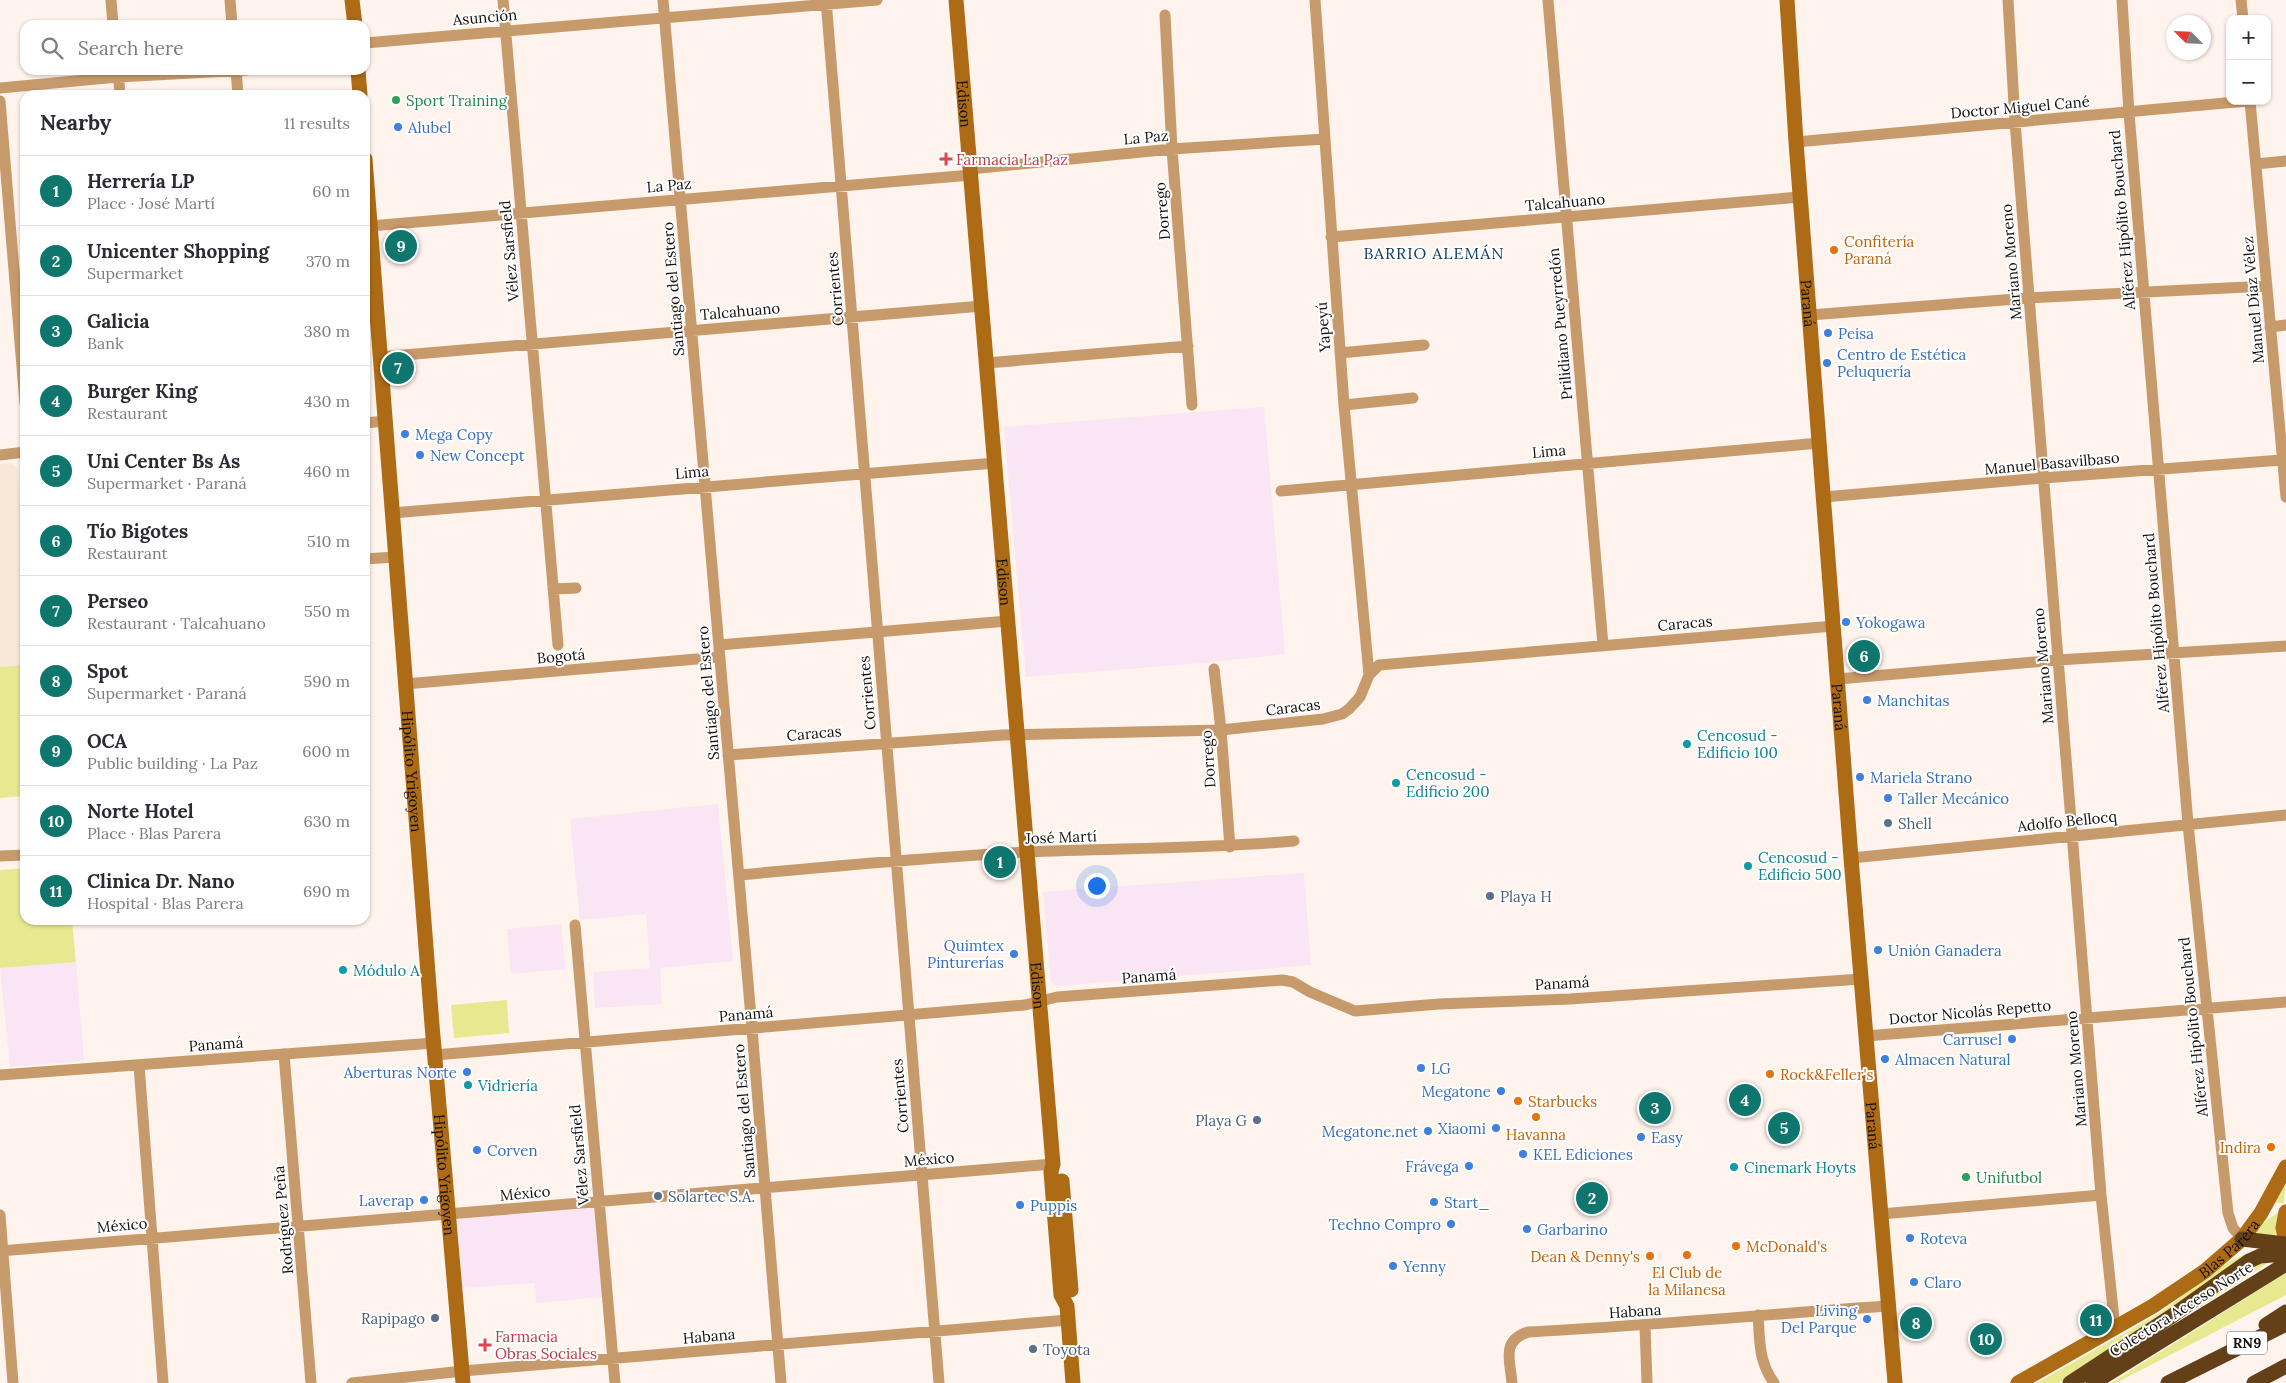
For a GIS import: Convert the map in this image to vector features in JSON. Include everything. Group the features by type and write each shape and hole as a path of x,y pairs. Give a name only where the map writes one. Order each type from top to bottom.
{"highway":[{"path":"2242,1239 2286,1244"},
{"path":"2070,1383 2172,1316 2249,1261 2260,1256 2286,1254"},
{"name":"Colectora Acceso Norte","path":"2093,1383 2286,1264"},
{"path":"2208,1362 2286,1312"},
{"name":"RN9","path":"2168,1383 2286,1324"},
{"name":"RN9","path":"2254,1383 2286,1366"}],"street":[{"path":"111,0 113,20"},
{"path":"230,0 232,20"},
{"path":"352,0 354,20"},
{"name":"Vélez Sarsfield","path":"503,0 558,645"},
{"name":"Santiago del Estero","path":"663,0 781,1383"},
{"name":"Asunción","path":"370,43 664,18 827,2 877,0"},
{"name":"Edison","path":"956,0 1053,1164 1060,1170 1067,1231 1071,1297 1068,1313 1073,1383"},
{"name":"Yapeyú","path":"1315,0 1344,405 1369,675"},
{"name":"Prilidiano Pueyrredón","path":"1548,0 1603,645"},
{"name":"Paraná","path":"1787,0 1800,197 1861,979 1895,1383"},
{"name":"Mariano Moreno","path":"2008,0 2015,122 2043,478 2101,1195 2115,1328"},
{"name":"Alférez Hipólito Bouchard","path":"2122,0 2143,294 2205,1008 2228,1213 2233,1228 2242,1239"},
{"path":"2241,0 2243,15"},
{"name":"Corrientes","path":"827,2 939,1383"},
{"name":"Dorrego","path":"1165,15 1172,149 1192,405"},
{"path":"0,88 102,75"},
{"path":"118,75 120,90"},
{"path":"238,90 240,75"},
{"path":"358,75 360,90"},
{"path":"0,101 20,295"},
{"name":"Doctor Miguel Cané","path":"1796,142 2226,103"},
{"name":"Manuel Díaz Vélez","path":"2249,105 2286,497"},
{"name":"La Paz","path":"370,235 521,213 842,186 1172,149 1326,139"},
{"path":"2256,164 2286,161"},
{"name":"Talcahuano","path":"1331,237 1800,197"},
{"name":"Hipólito Yrigoyen","path":"370,246 434,1049 463,1377"},
{"path":"1810,315 2029,298 2143,294 2267,286"},
{"name":"Talcahuano","path":"380,358 532,343 982,306"},
{"path":"2270,327 2286,325"},
{"path":"1340,353 1424,345"},
{"path":"987,363 1188,346"},
{"path":"1344,405 1413,398"},
{"path":"370,422 385,421"},
{"name":"Lima","path":"1281,491 1587,462 1820,443"},
{"path":"0,454 20,452"},
{"name":"Manuel Basavilbaso","path":"1824,497 2282,460"},
{"name":"Lima","path":"392,513 995,462"},
{"path":"370,559 396,556"},
{"path":"553,589 576,588"},
{"path":"719,645 1008,621"},
{"name":"Caracas","path":"728,755 886,742 1017,735 1221,730 1323,719 1342,714 1360,697 1369,675 1379,665 1834,626"},
{"path":"1838,679 2058,660 2286,646"},
{"name":"Bogotá","path":"405,684 720,657"},
{"name":"Dorrego","path":"1214,669 1221,730 1230,847"},
{"name":"Adolfo Bellocq","path":"1852,858 2286,815"},
{"name":"José Martí","path":"739,875 896,860 1028,852 1230,847 1294,841"},
{"path":"0,856 20,855"},
{"name":"Vélez Sarsfield","path":"575,925 615,1383"},
{"name":"Panamá","path":"0,1075 284,1054 585,1044 1025,1005 1057,997 1282,980 1293,982 1310,992 1355,1011 1439,1004 1570,998 1861,979"},
{"name":"Doctor Nicolás Repetto","path":"1866,1036 2286,1002"},
{"name":"Rodríguez Peña","path":"284,1054 311,1383"},
{"path":"139,1065 163,1383"},
{"name":"México","path":"1,1250 449,1215 1053,1164"},
{"name":"Blas Parera","path":"2018,1383 2115,1328 2205,1271 2242,1239 2261,1213 2286,1167"},
{"path":"1881,1214 2101,1195"},
{"name":"Blas Parera","path":"2286,1212 2283,1228 2286,1240"},
{"path":"0,1215 1,1250 13,1383"},
{"name":"Habana","path":"1512,1383 1510,1345 1516,1336 1528,1332 1644,1326 1758,1315 1888,1306"},
{"name":"Habana","path":"352,1383 463,1377 613,1359 935,1332 1068,1313"},
{"path":"1758,1315 1764,1370 1774,1383"},
{"path":"1644,1326 1647,1383"}],"shaded area":[{"path":"1264,407 1285,654 1203,663 1026,677 1004,427"},
{"path":"11,463 17,467 20,504 20,665 0,667 0,464"},
{"path":"718,804 733,961 660,968 662,1004 595,1008 593,972 650,968 646,914 580,920 570,819"},
{"path":"1304,873 1311,965 1057,986 1051,982 1043,892"},
{"path":"561,924 565,969 511,974 507,929"},
{"path":"76,962 84,1061 10,1067 0,968"},
{"path":"593,1207 603,1297 536,1303 534,1283 462,1288 459,1219"}],"green space":[{"path":"20,665 20,796 0,798 0,667"},
{"path":"20,868 20,925 72,925 76,962 0,968 0,870"},
{"path":"507,1000 509,1033 454,1038 451,1005"},
{"path":"2286,1179 2284,1203 2274,1203"},
{"path":"2280,1211 2279,1237 2254,1234 2260,1225"},
{"path":"2246,1254 2248,1255 2155,1322 2059,1383 2037,1383 2158,1314 2228,1262"},
{"path":"2277,1257 2200,1307 2203,1302 2255,1263"},
{"path":"2286,1273 2286,1295 2116,1383 2111,1383"}],"place":[{"name":"Sport Training","path":"396,100"},
{"name":"Alubel","path":"398,127"},
{"name":"Farmacia La Paz","path":"946,159"},
{"name":"OCA","path":"401,246"},
{"name":"Confitería Paraná","path":"1834,250"},
{"name":"Peisa","path":"1828,333"},
{"name":"Centro de Estética Peluquería","path":"1827,363"},
{"name":"Perseo","path":"398,368"},
{"name":"Mega Copy","path":"405,434"},
{"name":"New Concept","path":"420,455"},
{"name":"Yokogawa","path":"1846,622"},
{"name":"Tío Bigotes","path":"1864,656"},
{"name":"Manchitas","path":"1867,700"},
{"name":"Cencosud - Edificio 100","path":"1687,744"},
{"name":"Mariela Strano","path":"1860,777"},
{"name":"Cencosud - Edificio 200","path":"1396,783"},
{"name":"Taller Mecánico","path":"1888,798"},
{"name":"Shell","path":"1888,823"},
{"name":"Herrería LP","path":"1000,862"},
{"name":"Cencosud - Edificio 500","path":"1748,866"},
{"name":"Playa H","path":"1490,896"},
{"name":"Unión Ganadera","path":"1878,950"},
{"name":"Quimtex Pinturerías","path":"1014,954"},
{"name":"Módulo A","path":"343,970"},
{"name":"Carrusel","path":"2012,1039"},
{"name":"Almacen Natural","path":"1885,1059"},
{"name":"LG","path":"1421,1068"},
{"name":"Aberturas Norte","path":"467,1072"},
{"name":"Rock&Feller's","path":"1770,1074"},
{"name":"Vidriería","path":"468,1085"},
{"name":"Megatone","path":"1501,1091"},
{"name":"Burger King","path":"1745,1100"},
{"name":"Starbucks","path":"1518,1101"},
{"name":"Galicia","path":"1655,1108"},
{"name":"Havanna","path":"1536,1117"},
{"name":"Playa G","path":"1257,1120"},
{"name":"Xiaomi","path":"1496,1128"},
{"name":"Uni Center Bs As","path":"1784,1128"},
{"name":"Megatone.net","path":"1428,1131"},
{"name":"Easy","path":"1641,1137"},
{"name":"Indira","path":"2271,1147"},
{"name":"Corven","path":"477,1150"},
{"name":"KEL Ediciones","path":"1523,1154"},
{"name":"Frávega","path":"1469,1166"},
{"name":"Cinemark Hoyts","path":"1734,1167"},
{"name":"Unifutbol","path":"1966,1177"},
{"name":"Solartec S.A.","path":"658,1196"},
{"name":"Unicenter Shopping","path":"1592,1198"},
{"name":"Laverap","path":"424,1200"},
{"name":"Start_","path":"1434,1202"},
{"name":"Puppis","path":"1020,1205"},
{"name":"Techno Compro","path":"1451,1224"},
{"name":"Garbarino","path":"1527,1229"},
{"name":"Roteva","path":"1910,1238"},
{"name":"McDonald's","path":"1736,1246"},
{"name":"El Club de la Milanesa","path":"1687,1255"},
{"name":"Dean & Denny's","path":"1650,1256"},
{"name":"Yenny","path":"1393,1266"},
{"name":"Claro","path":"1914,1282"},
{"name":"Rapipago","path":"435,1318"},
{"name":"Living Del Parque","path":"1867,1319"},
{"name":"Clinica Dr. Nano","path":"2096,1320"},
{"name":"Spot","path":"1916,1323"},
{"name":"Norte Hotel","path":"1986,1339"},
{"name":"Farmacia Obras Sociales","path":"485,1345"},
{"name":"Toyota","path":"1033,1349"}],"district":[{"name":"BARRIO ALEMÁN","path":"1434,253"}]}
